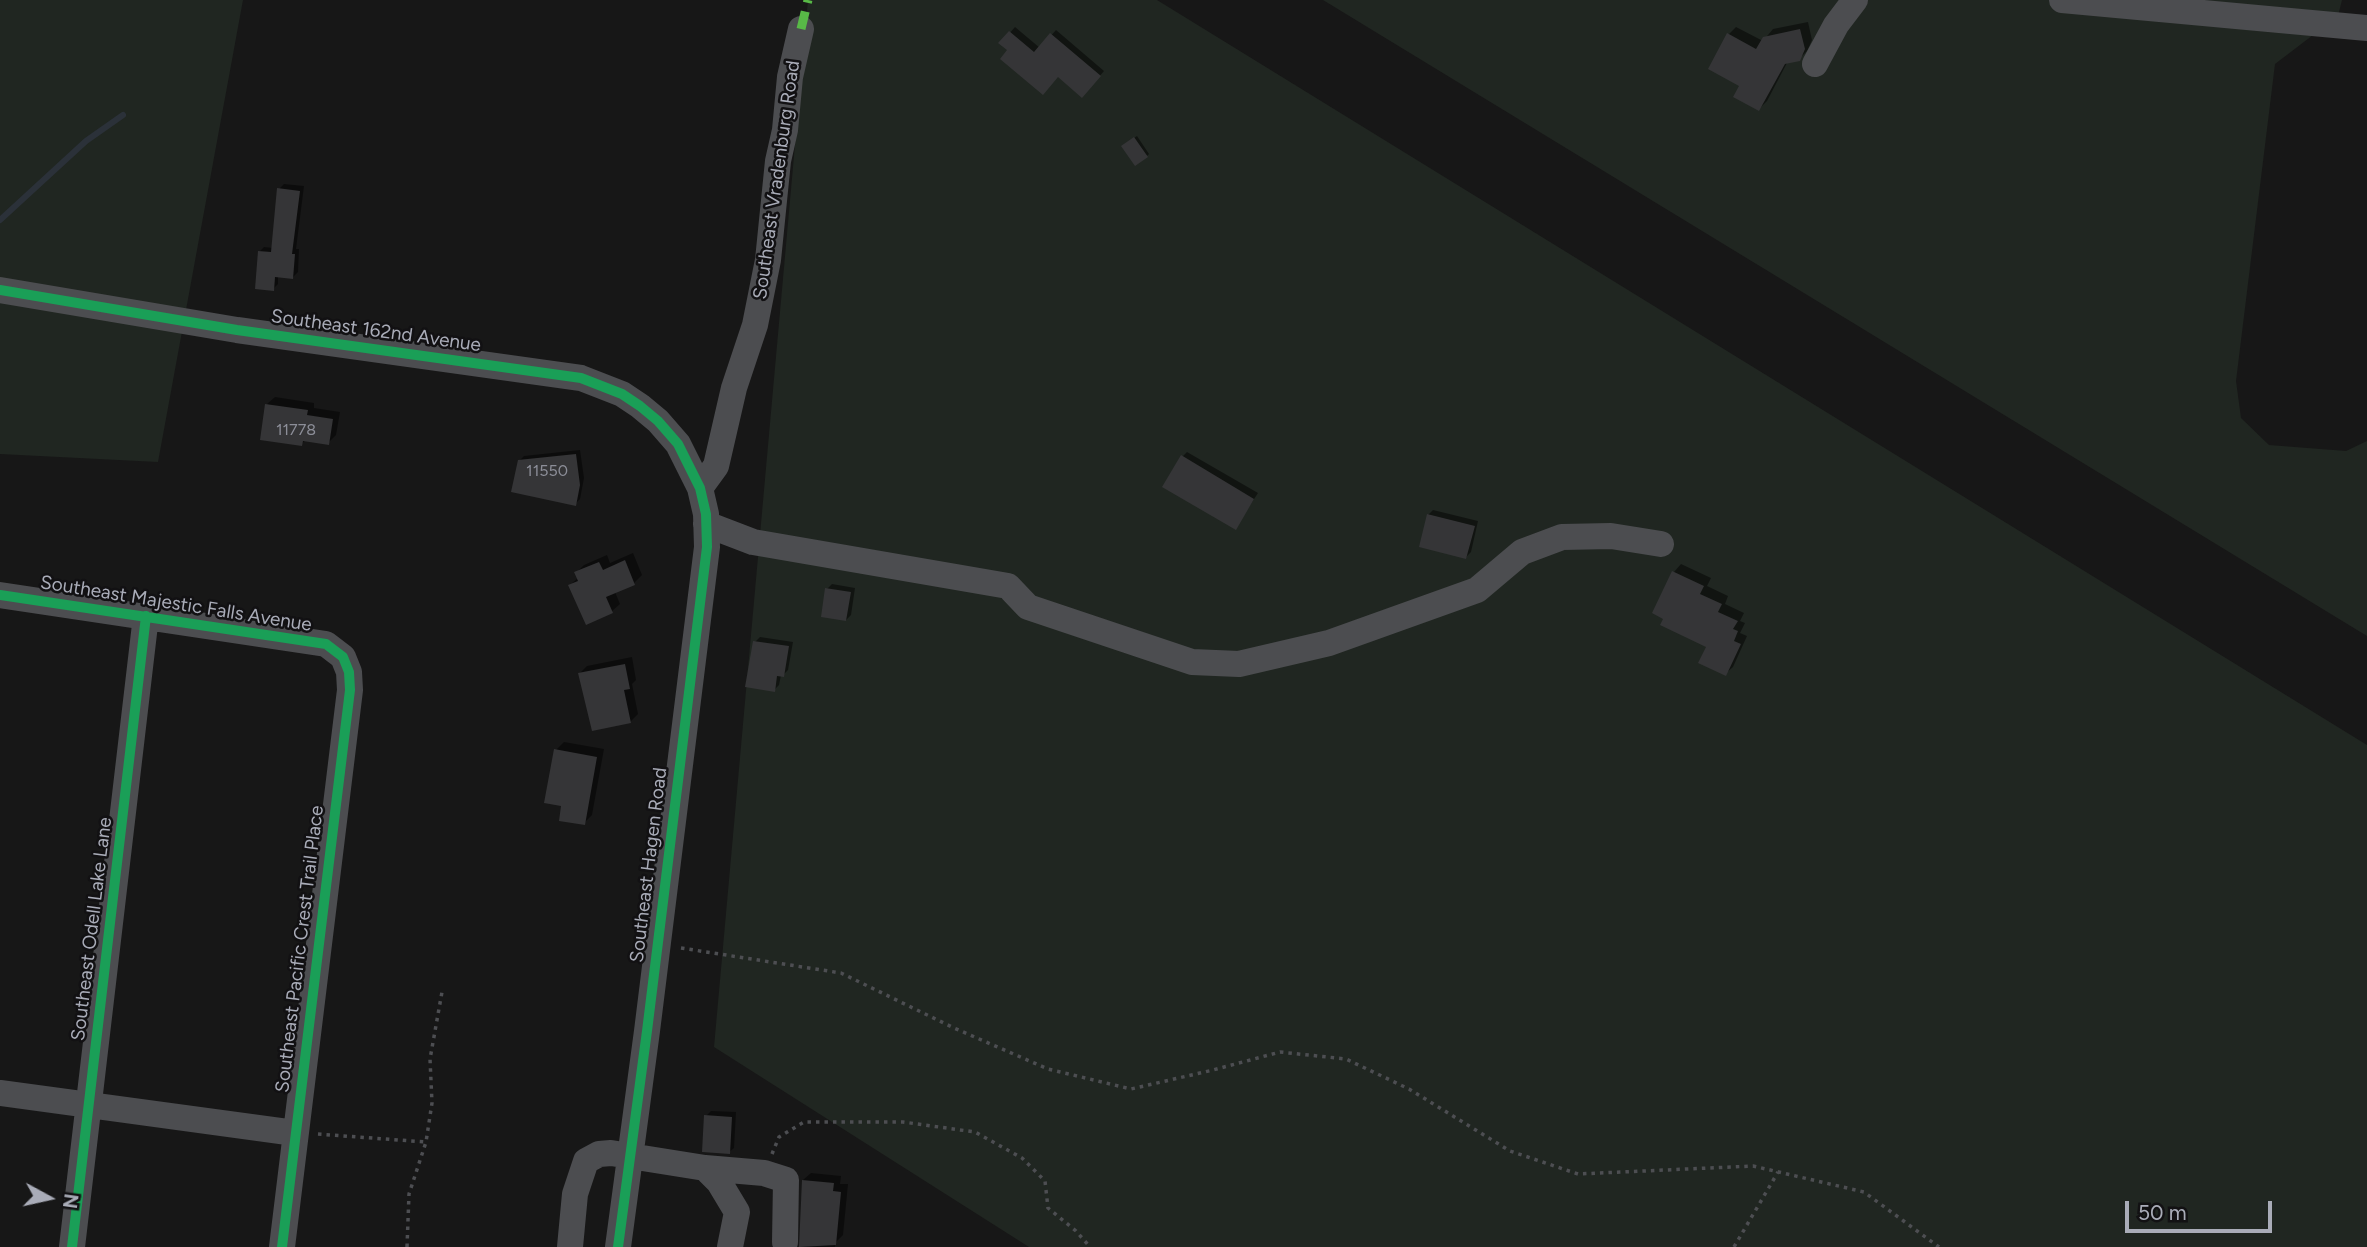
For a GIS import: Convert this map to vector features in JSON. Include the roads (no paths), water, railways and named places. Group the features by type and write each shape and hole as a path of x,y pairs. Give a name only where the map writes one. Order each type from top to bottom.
{"street":[{"path":"1815,64 1836,25 1855,0"},
{"path":"2062,0 2367,28"},
{"name":"Southeast Vradenburg Road","path":"700,488 716,466 734,388 755,325 768,260 790,77 801,29"},
{"name":"Southeast 162nd Avenue","path":"0,290 237,330 581,378 622,394 658,421 678,444 700,488"},
{"name":"Southeast Hagen Road","path":"618,1247 703,590 707,547 700,488"},
{"path":"706,524 753,542 1008,586 1028,607 1192,662 1239,664 1328,643 1477,590 1522,552 1562,537 1611,536 1661,544"},
{"name":"Southeast Majestic Falls Avenue","path":"0,595 326,644 343,657"},
{"name":"Southeast Odell Lake Lane","path":"72,1247 146,616"},
{"name":"Southeast Pacific Crest Trail Place","path":"282,1247 350,691 349,672 343,657"},
{"path":"0,1093 295,1133"},
{"path":"570,1247 575,1194 586,1161 599,1154 611,1153 705,1168 764,1173 786,1180 785,1242"},
{"path":"705,1168 719,1182 737,1212 730,1247"}],"waterway":[{"path":"0,220 86,141 123,115"}]}
